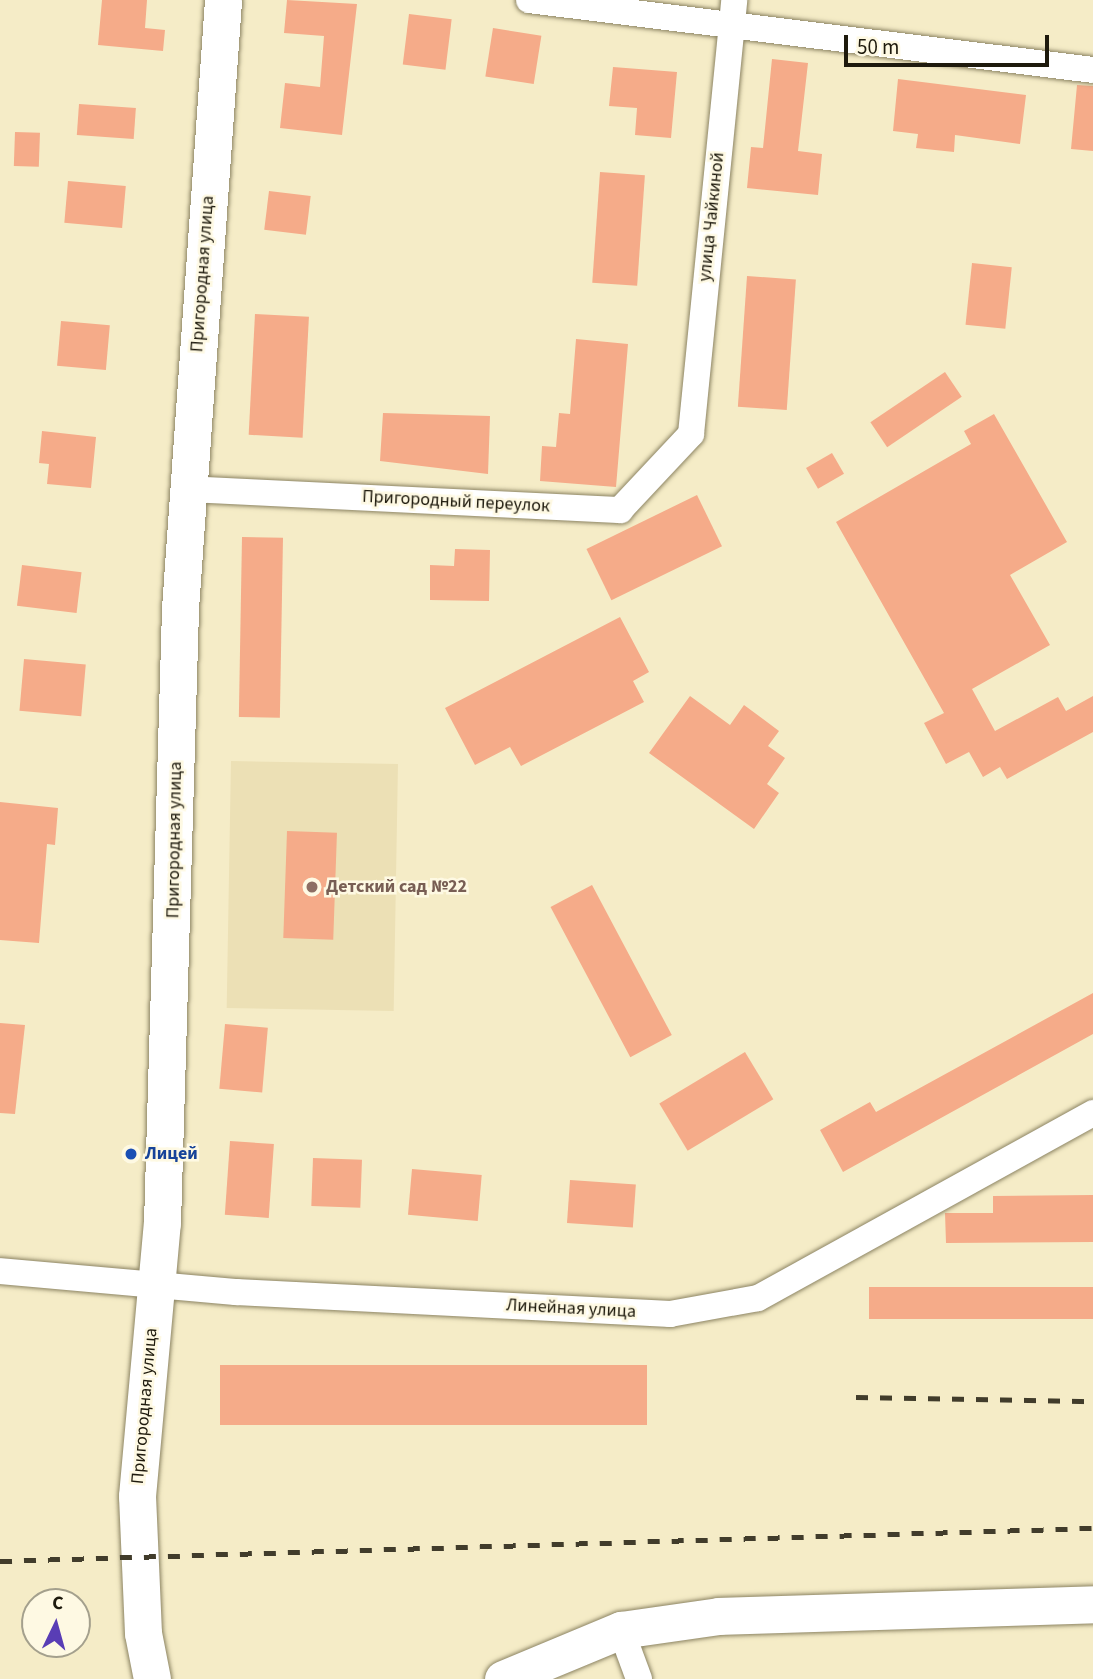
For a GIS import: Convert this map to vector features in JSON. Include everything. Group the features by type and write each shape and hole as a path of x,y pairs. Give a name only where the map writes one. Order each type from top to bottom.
{"main road":[{"name":"Пригородная улица","path":"152,1679 143,1633 137,1496 167,1118 187,489 223,0"},
{"path":"503,1679 621,1630 719,1616 1093,1604"}],"street":[{"path":"529,0 732,13 1093,70"},
{"name":"улица Чайкиной","path":"691,434 732,13"},
{"name":"Пригородный переулок","path":"187,489 620,510 691,434"},
{"name":"Линейная улица","path":"0,1271 155,1286 682,1312 758,1298 1093,1113"},
{"path":"621,1630 639,1679"}],"shaded area":[{"name":"Детский сад №22","path":"231,761 398,764 394,1011 227,1008"}],"building":[{"path":"102,0 147,0 145,28 165,30 163,51 98,45"},
{"path":"287,0 357,4 342,135 280,128 285,83 320,87 324,36 284,33"},
{"path":"409,14 452,19 445,70 403,65"},
{"path":"493,28 541,36 534,84 485,76"},
{"path":"772,59 808,63 798,151 822,154 818,195 747,188 751,147 763,148"},
{"path":"613,67 677,72 671,138 635,135 637,108 609,106"},
{"path":"898,79 1026,95 1020,144 955,135 954,152 916,148 918,134 893,131"},
{"path":"1077,85 1093,86 1093,151 1071,149"},
{"path":"79,104 136,108 134,139 77,135"},
{"path":"15,132 40,133 39,167 14,166"},
{"path":"600,172 645,175 637,286 592,283"},
{"path":"68,181 126,186 122,228 64,223"},
{"path":"269,191 311,196 306,235 264,230"},
{"path":"972,263 1012,267 1005,329 966,325"},
{"path":"747,276 796,279 787,410 738,407"},
{"path":"255,314 309,317 303,438 249,435"},
{"path":"61,321 110,325 106,370 57,366"},
{"path":"576,339 628,344 616,487 540,481 542,446 556,447 559,413 570,414"},
{"path":"945,372 962,397 887,447 870,422"},
{"path":"383,413 490,416 488,474 380,461"},
{"path":"994,414 1067,542 1010,575 1050,645 972,689 995,731 1058,697 1066,711 1093,696 1093,732 1007,779 1000,767 983,777 969,752 946,764 924,723 944,713 836,522 971,444 964,431"},
{"path":"42,431 96,437 91,488 47,484 49,464 39,463"},
{"path":"832,453 844,474 818,489 806,468"},
{"path":"697,495 722,546 611,600 586,549"},
{"path":"242,537 283,538 280,718 239,717"},
{"path":"455,549 490,550 489,601 430,600 430,565 454,566"},
{"path":"22,565 82,572 77,613 17,606"},
{"path":"620,617 649,672 633,681 644,702 521,766 510,747 475,765 445,708"},
{"path":"24,659 86,664 81,716 19,711"},
{"path":"690,696 730,725 744,705 779,731 768,746 785,758 767,784 779,793 754,829 649,753"},
{"path":"0,802 58,808 55,845 47,844 39,943 0,940"},
{"path":"287,831 337,833 333,940 283,938"},
{"path":"592,885 672,1035 630,1057 551,907"},
{"path":"1093,993 1093,1034 843,1172 820,1130 870,1102 876,1112"},
{"path":"0,1023 25,1025 15,1114 0,1113"},
{"path":"225,1024 268,1028 262,1093 219,1089"},
{"path":"745,1052 773,1099 688,1151 659,1104"},
{"path":"230,1141 274,1144 269,1218 225,1215"},
{"path":"313,1158 362,1160 360,1208 311,1206"},
{"path":"412,1169 482,1175 478,1221 408,1215"},
{"path":"570,1180 636,1185 633,1227 567,1223"},
{"path":"1093,1195 1093,1242 946,1243 945,1213 993,1213 993,1196"},
{"path":"869,1287 1093,1287 1093,1319 869,1319"},
{"path":"220,1365 647,1365 647,1425 220,1425"}],"railway":[{"path":"856,1397 1093,1401"},
{"path":"0,1561 1093,1528"}],"place":[{"name":"Детский сад №22","path":"312,887"},
{"name":"Лицей","path":"131,1154"}]}
